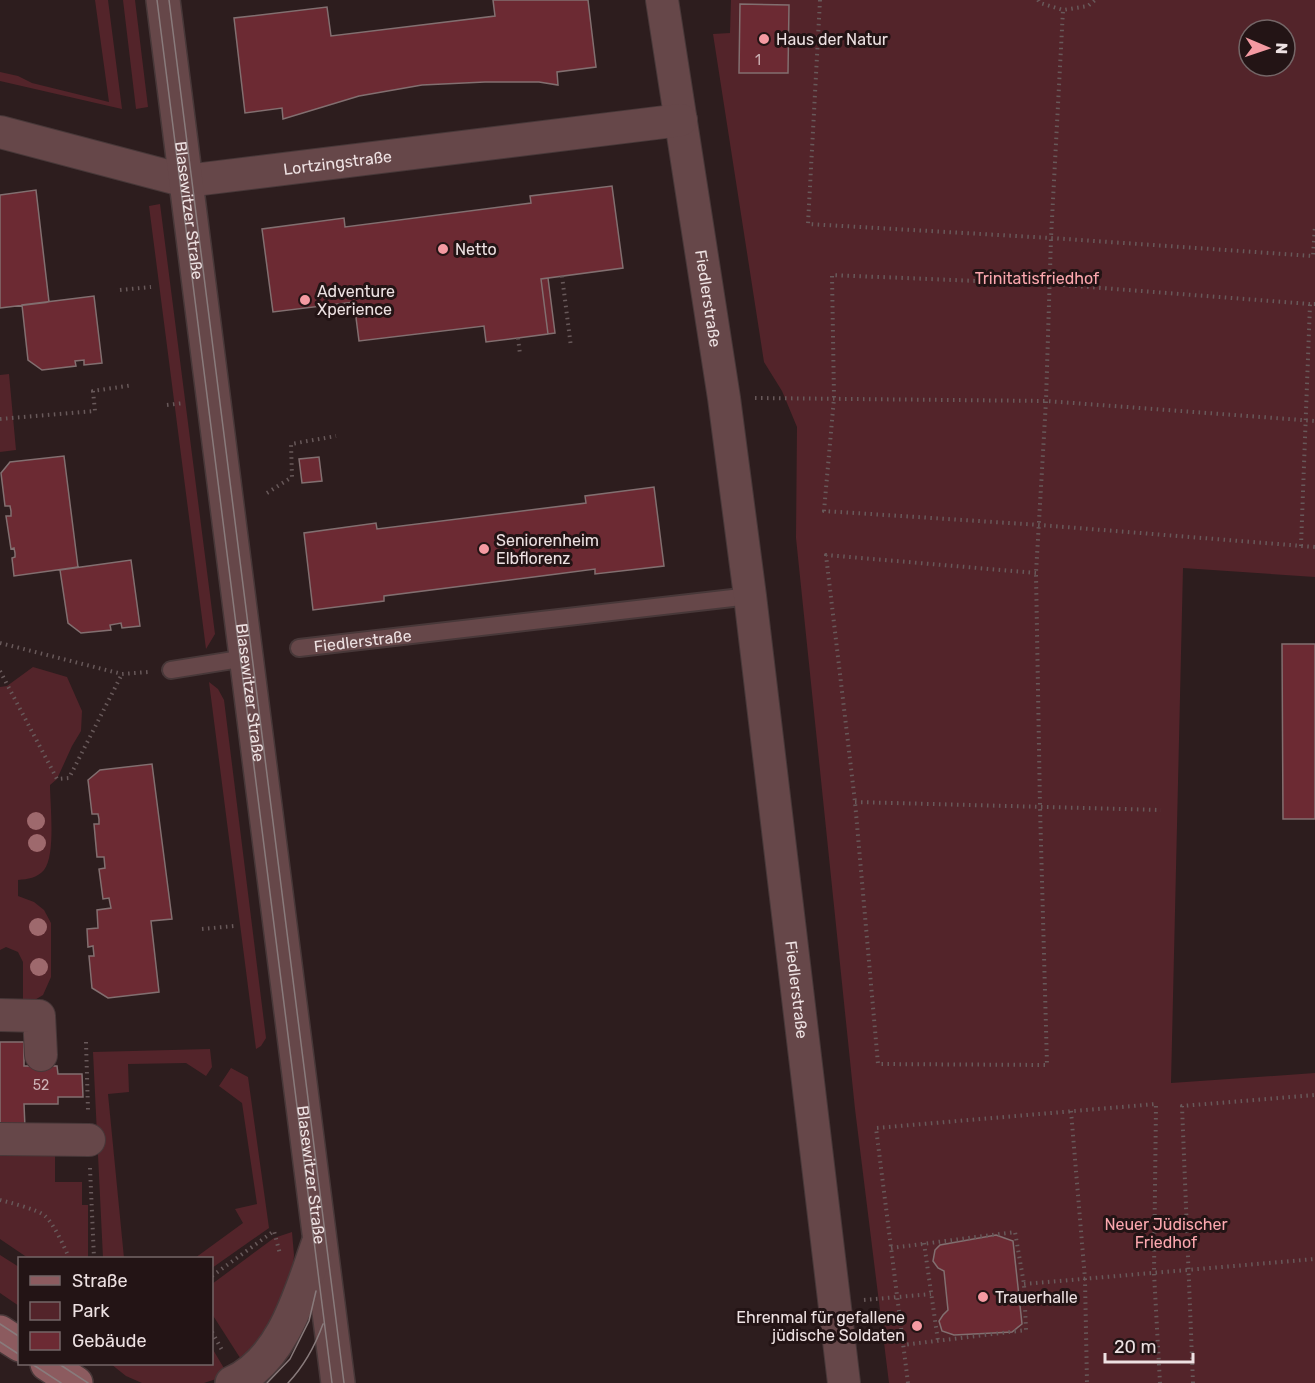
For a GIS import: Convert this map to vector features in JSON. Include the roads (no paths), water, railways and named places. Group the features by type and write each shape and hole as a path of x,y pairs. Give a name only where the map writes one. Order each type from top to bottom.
{"main road":[{"path":"0,1332 18,1344"},
{"path":"48,1365 76,1383"}],"street":[{"name":"Blasewitzer Straße","path":"163,0 338,1383"},
{"name":"Fiedlerstraße","path":"662,0 724,398 750,596 844,1383"},
{"name":"Lortzingstraße","path":"0,132 186,181 681,120"},
{"path":"0,1016 39,1016 41,1055"},
{"path":"0,1139 89,1140"},
{"path":"232,1383 254,1370 285,1328 320,1240"}],"lane":[{"name":"Fiedlerstraße","path":"299,648 750,596"},
{"path":"171,670 246,658"}],"tram line":[{"path":"157,0 332,1383"},
{"path":"169,0 344,1383"},
{"path":"267,1383 290,1359 309,1321 316,1291"},
{"path":"0,1324 18,1336"},
{"path":"288,1383 308,1355 323,1324"},
{"path":"0,1342 18,1354"},
{"path":"34,1365 61,1383"},
{"path":"61,1365 88,1383"}],"place":[{"name":"Haus der Natur","path":"764,39"},
{"name":"Netto","path":"443,249"},
{"name":"Adventure Xperience","path":"305,300"},
{"name":"Seniorenheim Elbflorenz","path":"484,549"},
{"name":"Trauerhalle","path":"983,1297"},
{"name":"Ehrenmal für gefallene jüdische Soldaten","path":"917,1326"}],"park label":[{"name":"Trinitatisfriedhof","path":"1037,278"},
{"name":"Neuer Jüdischer Friedhof","path":"1166,1233"}]}
